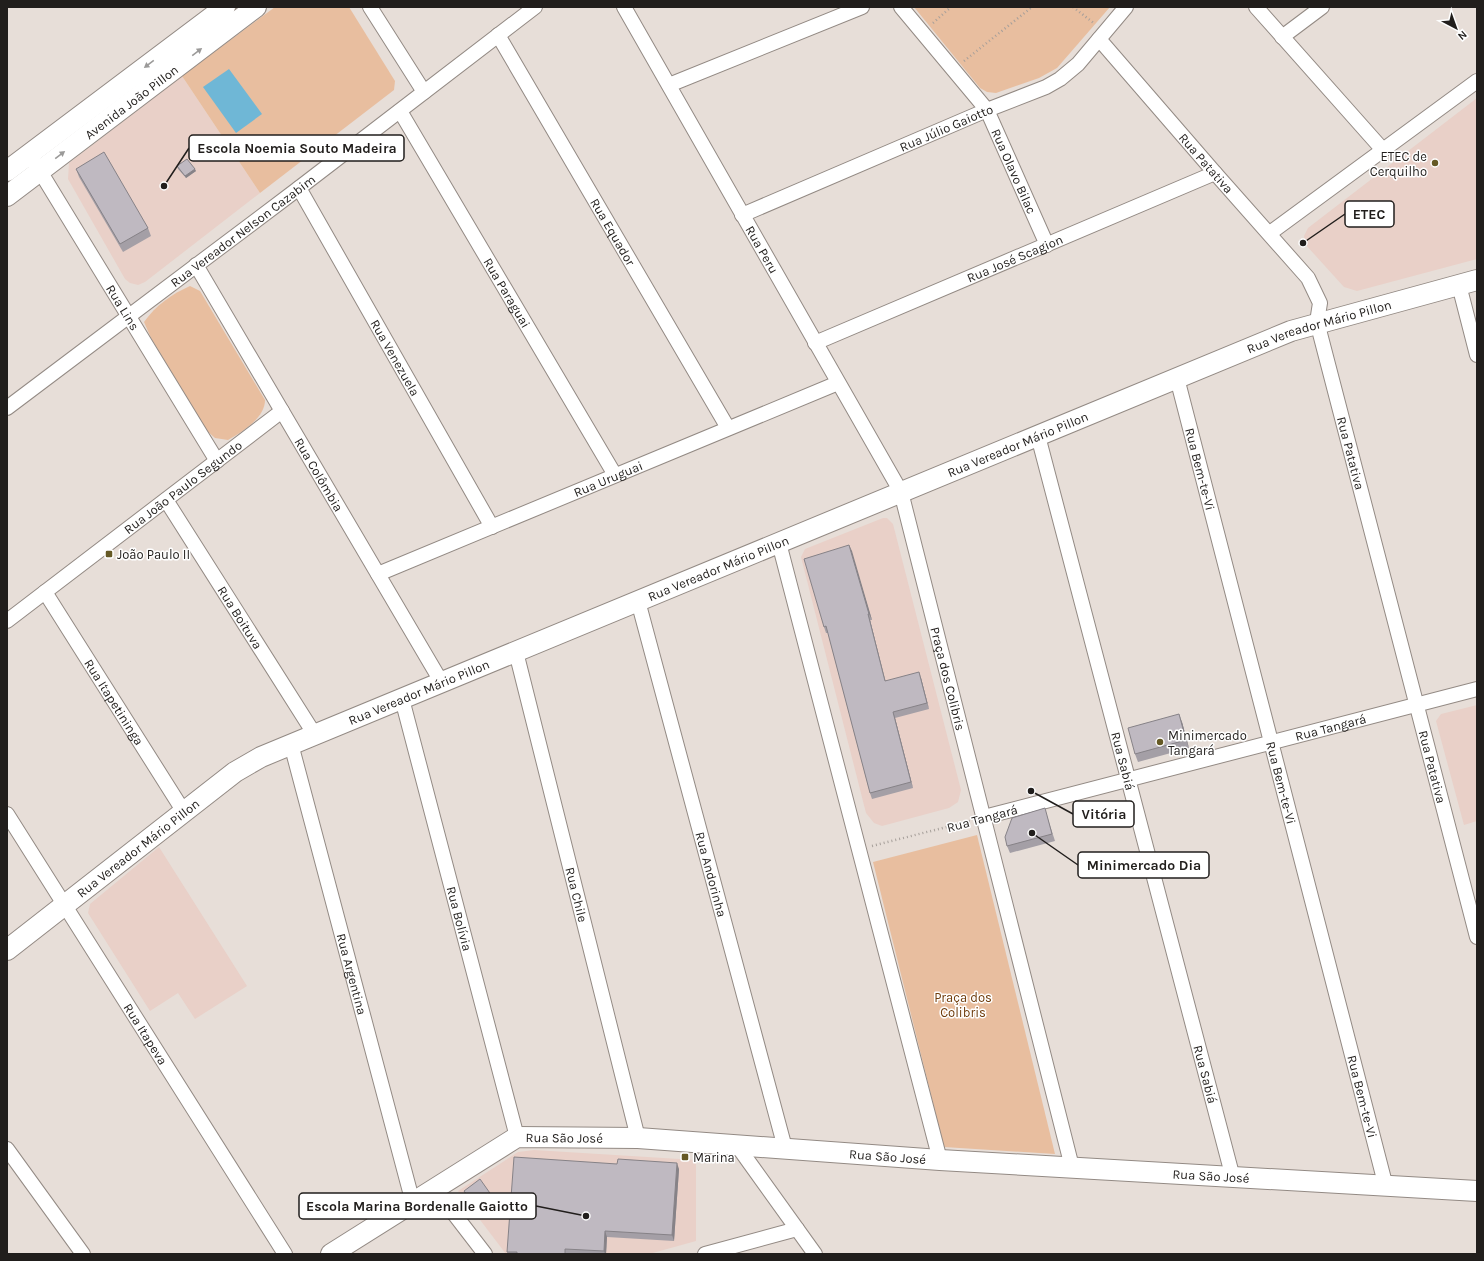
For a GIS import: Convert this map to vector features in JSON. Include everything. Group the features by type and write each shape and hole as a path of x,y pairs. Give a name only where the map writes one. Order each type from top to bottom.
{"street":[{"name":"Avenida João Pillon","path":"7,196 35,162 225,7"},
{"name":"Avenida João Pillon","path":"7,171 35,162 256,7"},
{"path":"370,7 424,92"},
{"name":"Rua Vereador Nelson Cazabim","path":"7,408 300,188 535,7"},
{"name":"Rua Peru","path":"624,7 900,492"},
{"path":"669,85 862,7"},
{"name":"Rua Olavo Bilac","path":"901,7 987,110 1047,244"},
{"name":"Rua Júlio Gaiotto","path":"742,215 987,110 1046,87 1060,79 1078,64 1126,7"},
{"path":"1256,7 1383,150"},
{"path":"1282,36 1322,7"},
{"name":"Rua Equador","path":"498,35 728,428"},
{"name":"Rua Patativa","path":"1102,36 1215,173 1270,233 1308,278 1320,303 1317,322 1477,937"},
{"path":"1270,233 1477,80"},
{"name":"Rua Paraguai","path":"400,111 615,475"},
{"name":"Rua Lins","path":"35,162 217,462"},
{"name":"Rua José Scagion","path":"816,343 1215,173"},
{"name":"Rua Venezuela","path":"300,188 492,527"},
{"name":"Rua Colômbia","path":"196,265 442,683"},
{"path":"1468,282 1477,355"},
{"name":"Rua Vereador Mário Pillon","path":"7,950 235,772 261,757 1291,331 1317,322 1468,282"},
{"name":"Rua Bem-te-Vi","path":"1176,378 1386,1187"},
{"name":"Rua Uruguai","path":"378,574 728,428 838,384"},
{"name":"Rua João Paulo Segundo","path":"7,621 282,411"},
{"name":"Rua Sabiá","path":"1038,436 1234,1178"},
{"name":"Praça dos Colibris","path":"900,492 1072,1167"},
{"name":"Rua Boituva","path":"166,500 315,735"},
{"path":"779,543 940,1160"},
{"name":"Rua Itapetininga","path":"45,592 184,812"},
{"name":"Rua Andorinha","path":"638,601 785,1148"},
{"name":"Rua Chile","path":"516,652 638,1138"},
{"name":"Rua Tangará","path":"984,817 1477,689"},
{"name":"Rua Bolívia","path":"402,699 517,1137"},
{"name":"Rua Argentina","path":"292,744 413,1203"},
{"name":"Rua Itapeva","path":"7,814 285,1254"},
{"name":"Rua São José","path":"331,1254 517,1137 638,1138 940,1160 1386,1187 1477,1191"},
{"path":"736,1144 815,1254"},
{"path":"7,1149 83,1254"},
{"path":"435,1189 485,1254"},
{"path":"706,1254 797,1229"}],"path":[{"path":"922,32 951,7"},
{"path":"953,70 1032,7"},
{"path":"1073,7 1102,36"},
{"name":"Rua Tangará","path":"859,850 984,817"}],"shaded area":[{"path":"182,76 260,193 145,282 138,285 130,283 125,279 68,179 69,163"},
{"name":"ETEC de Cerquilho","path":"1477,98 1477,259 1357,291 1344,287 1305,244 1304,236 1308,228"},
{"path":"883,518 887,518 893,524 961,790 958,802 949,808 882,826 874,823 866,813 801,557 805,549"},
{"path":"1477,705 1477,821 1464,825 1436,721 1441,714"},
{"path":"159,847 247,986 195,1019 178,993 150,1011 88,913 90,904"},
{"path":"534,1150 696,1160 696,1241 649,1254 506,1254 458,1191 518,1152"}],"green space":[{"path":"275,7 349,7 395,81 394,90 260,193 182,76"},
{"path":"914,7 1110,7 1057,68 1039,78 996,93 987,92 980,88"},
{"path":"190,286 200,291 265,400 261,413 252,424 228,440 215,438 207,431 151,338 144,322 154,310 165,301"},
{"name":"Praça dos Colibris","path":"977,835 1055,1154 944,1147 873,862"}],"water":[{"path":"229,69 262,114 236,133 203,87"}],"building":[{"path":"104,152 148,228 120,244 76,169"},
{"path":"187,159 195,169 185,176 177,166"},
{"path":"849,545 869,614 885,681 919,672 927,703 893,712 911,782 870,793 826,626 824,627 804,559"},
{"name":"Minimercado Tangará","path":"1179,714 1186,740 1135,754 1128,728"},
{"path":"1045,808 1052,834 1007,846 1005,837 1012,818"},
{"path":"514,1157 617,1164 618,1159 677,1163 672,1235 605,1231 604,1251 565,1249 565,1254 517,1254 517,1252 507,1252"},
{"path":"480,1179 492,1196 476,1208 464,1191"}],"place":[{"name":"ETEC de Cerquilho","path":"1435,163"},
{"name":"Escola Noemia Souto Madeira","path":"164,186"},
{"name":"ETEC","path":"1303,243"},
{"name":"João Paulo II","path":"109,554"},
{"name":"Minimercado Tangará","path":"1160,742"},
{"name":"Vitória","path":"1031,791"},
{"name":"Minimercado Dia","path":"1032,833"},
{"name":"Marina","path":"685,1157"},
{"name":"Escola Marina Bordenalle Gaiotto","path":"586,1216"}]}
